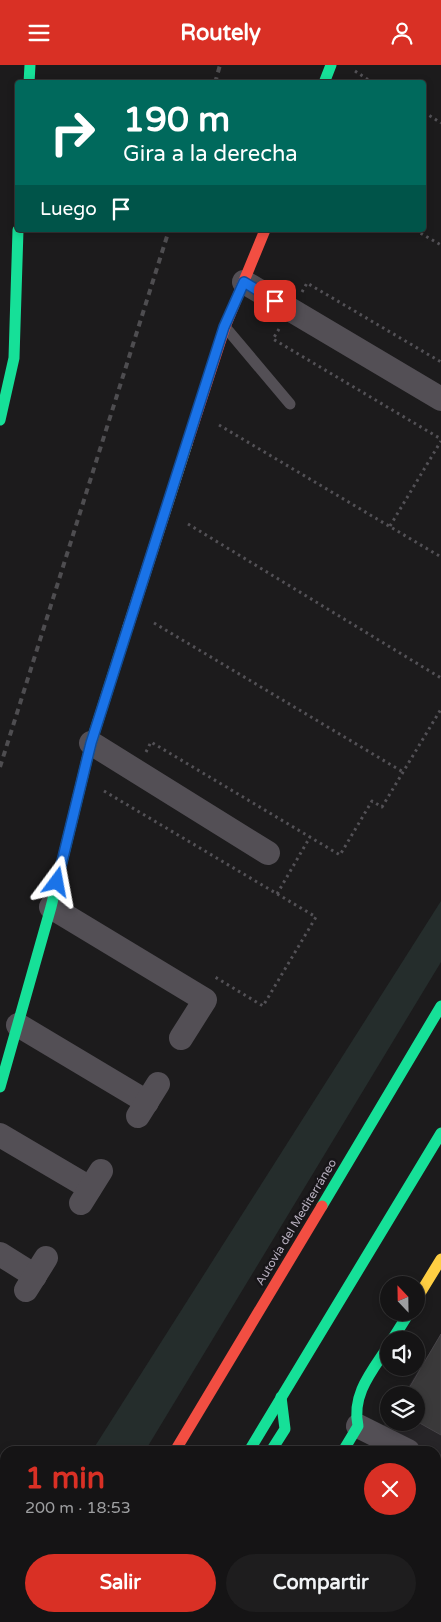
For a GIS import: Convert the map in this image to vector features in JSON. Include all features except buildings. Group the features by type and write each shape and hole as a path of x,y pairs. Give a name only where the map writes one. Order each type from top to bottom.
{"main road":[{"path":"29,80 30,65"},
{"path":"325,80 331,65"},
{"path":"0,421 14,358 18,232"},
{"path":"0,1087 51,907 91,743 224,327 264,232"},
{"name":"Autovía del Mediterráneo","path":"178,1446 441,1007"},
{"path":"252,1446 441,1133"},
{"path":"425,1285 441,1259"},
{"path":"346,1446 358,1426 354,1417 354,1407 358,1396 380,1360"},
{"path":"274,1446 285,1429 281,1397"}],"street":[{"path":"244,282 441,399"},
{"path":"91,743 268,853"},
{"path":"51,907 205,1000 181,1038"},
{"path":"18,1025 148,1101"},
{"path":"0,1135 91,1188"},
{"path":"0,1254 36,1275"},
{"path":"358,1426 398,1446"}],"lane":[{"path":"224,327 290,404"}],"path":[{"path":"351,69 368,80"},
{"path":"426,113 441,123"},
{"path":"419,232 441,245"},
{"path":"197,412 441,557"},
{"path":"390,526 441,441"},
{"path":"166,511 441,678"},
{"path":"134,611 403,772"},
{"path":"142,757 151,742 340,855 372,801 382,807 441,709"},
{"path":"82,778 316,917 263,1006 214,976"},
{"path":"278,894 310,837"}],"shaded area":[{"path":"441,901 441,962 148,1446 95,1446"},
{"path":"441,1334 441,1446 370,1446 380,1431 425,1431 425,1386 409,1386 415,1376 425,1376 425,1360"}],"railway":[{"path":"216,80 220,65"},
{"path":"0,767 168,232"}],"traffic: fast":[{"path":"29,80 30,65"},
{"path":"325,80 331,65"},
{"path":"0,420 14,358 18,232"},
{"path":"0,1087 51,907 91,743 128,627"},
{"path":"322,1206 441,1006"},
{"path":"252,1446 441,1133"},
{"path":"398,1331 404,1321"},
{"path":"346,1446 358,1426 357,1414 361,1393 370,1373 380,1358"},
{"path":"274,1446 285,1429 281,1397"}],"traffic: slow":[{"path":"128,627 187,444"},
{"path":"425,1285 441,1259"}],"traffic: jam":[{"path":"187,444 225,327 264,232"},
{"path":"178,1446 322,1206"}],"route":[{"path":"57,882 91,743 224,327 244,282 275,301"}]}
